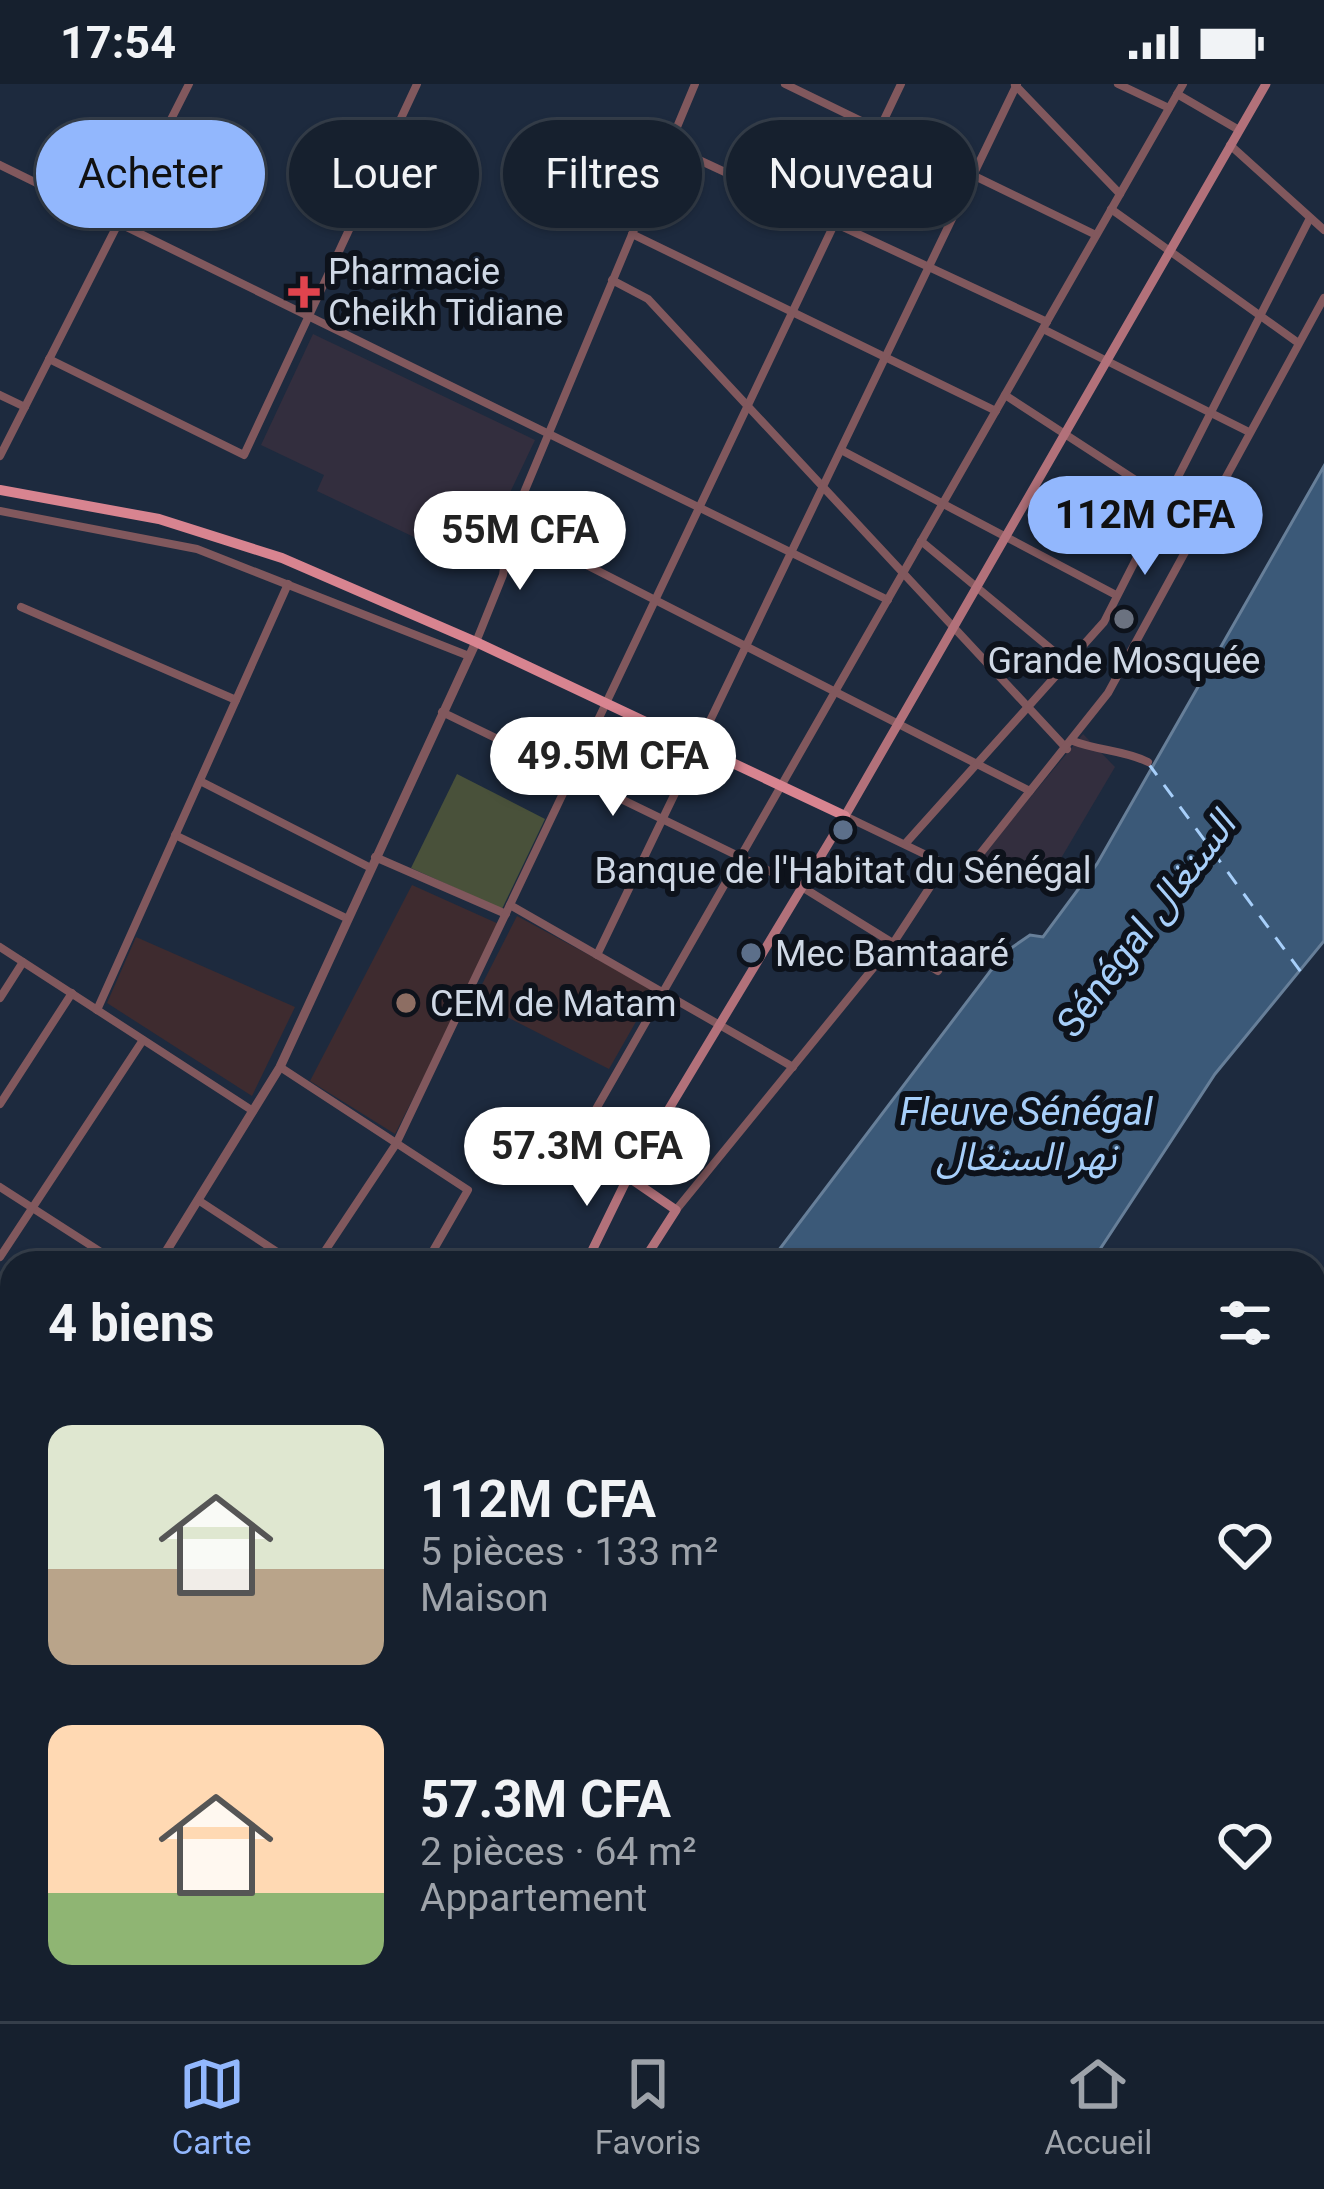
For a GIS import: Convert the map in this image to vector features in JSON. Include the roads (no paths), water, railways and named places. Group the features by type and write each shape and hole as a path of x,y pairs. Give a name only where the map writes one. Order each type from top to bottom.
{"main road":[{"path":"592,1251 628,1177 845,816 1266,84"},
{"path":"0,490 119,510 224,538 476,642 845,816"},
{"path":"628,1177 676,1210 650,1251"}],"street":[{"path":"171,120 189,84"},
{"path":"49,359 244,454 417,84"},
{"path":"680,120 695,84"},
{"path":"785,84 859,120"},
{"path":"884,120 901,84"},
{"path":"976,167 1015,84 1120,194"},
{"path":"1118,84 1169,108"},
{"path":"628,1177 577,1144 1183,84"},
{"path":"1177,94 1239,130"},
{"path":"1230,146 1324,230"},
{"path":"0,165 36,183"},
{"path":"976,178 1096,236"},
{"path":"1112,209 1297,342"},
{"path":"905,844 1104,622 1310,218"},
{"path":"0,456 115,228"},
{"path":"128,228 888,600"},
{"path":"166,1251 280,1067 371,861 476,642 503,575 510,526 634,228"},
{"path":"325,1251 396,1144 833,228"},
{"path":"846,228 1249,432"},
{"path":"597,955 947,228"},
{"path":"632,233 996,411"},
{"path":"613,280 648,299 952,626 1070,745 1128,752 1148,763"},
{"path":"972,864 1108,693 1324,298"},
{"path":"0,395 25,407"},
{"path":"1005,395 1200,522"},
{"path":"841,450 1116,595"},
{"path":"0,512 217,556 469,656"},
{"path":"510,526 1030,791"},
{"path":"217,556 224,538"},
{"path":"921,541 977,582 1068,663"},
{"path":"97,1010 288,584"},
{"path":"21,607 236,700"},
{"path":"442,712 802,887 938,971"},
{"path":"200,781 371,861 508,910 793,1067"},
{"path":"676,1210 892,945 946,864 845,816"},
{"path":"176,835 346,918"},
{"path":"0,947 253,1111"},
{"path":"0,998 23,962"},
{"path":"0,1104 72,994"},
{"path":"4,1251 143,1040"},
{"path":"280,1067 468,1190 433,1251"},
{"path":"0,1187 99,1251"},
{"path":"198,1200 276,1251"}],"water":[{"name":"Fleuve Sénégal نهر السنغال","path":"1324,466 1324,941 1215,1074 1099,1251 778,1251 1004,953 1030,935 1043,937 1097,864"}],"place":[{"name":"Pharmacie Cheikh Tidiane","path":"304,292"},
{"name":"Grande Mosquée","path":"1124,619"},
{"name":"Banque de l'Habitat du Sénégal","path":"843,830"},
{"name":"Mec Bamtaaré","path":"751,953"},
{"name":"CEM de Matam","path":"406,1003"}],"water label":[{"name":"Sénégal السنغال","path":"1145,924"}]}
